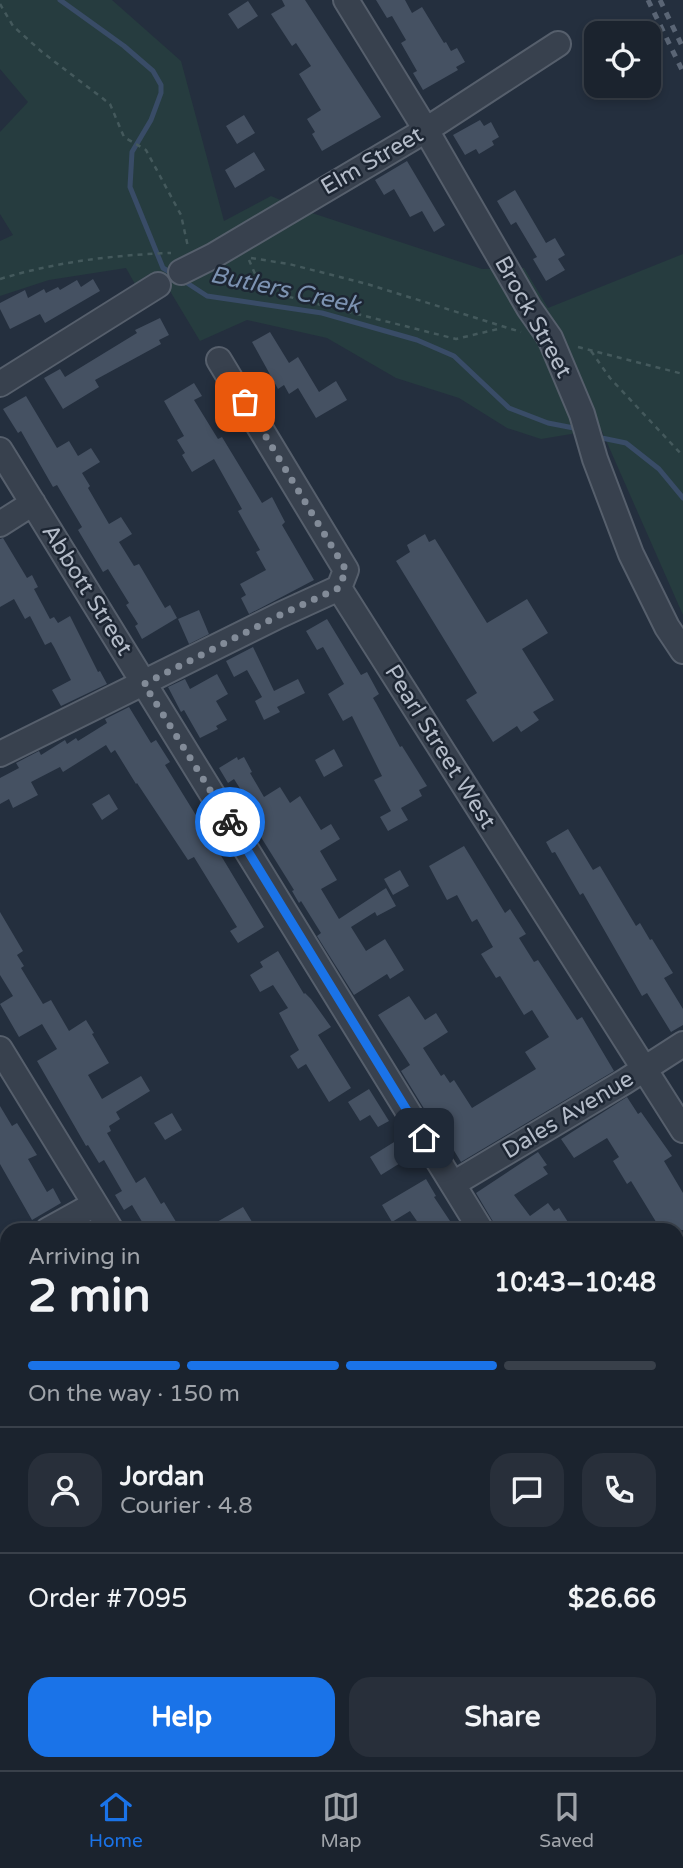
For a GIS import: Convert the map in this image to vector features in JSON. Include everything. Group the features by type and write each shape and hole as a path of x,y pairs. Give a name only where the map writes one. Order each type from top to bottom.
{"street":[{"name":"Brock Street","path":"346,0 426,130 529,308 550,338 582,414 631,554 667,627 683,651"},
{"name":"Elm Street","path":"189,258 426,130 558,44"},
{"path":"0,384 158,285"},
{"path":"0,754 339,588 346,570 219,360"},
{"name":"Abbott Street","path":"0,450 477,1223"},
{"path":"0,524 33,503"},
{"name":"Pearl Street West","path":"339,588 683,1130"},
{"name":"Dales Avenue","path":"453,1184 645,1070 683,1044"},
{"path":"0,1049 107,1223"},
{"path":"61,1223 95,1204"}],"path":[{"path":"0,4 13,26 110,104 124,137 146,150 181,215 189,258 133,255 87,259 32,269 0,279"},
{"path":"503,328 456,339 262,290 247,257 289,264 367,284 503,328 683,374"},
{"path":"591,351 610,377 683,456"}],"green space":[{"path":"0,0 112,0 181,61 224,221 271,196 309,212 482,269 524,268 548,308 683,254 683,615 601,429 541,439 507,428 459,398 396,378 327,338 247,320 200,341 170,291 149,274 135,284 126,268 49,280 0,296 0,241 13,235 0,214 0,132 28,102 0,69"}],"building":[{"path":"282,0 305,0 381,117 322,151 307,119 321,110 299,74 311,66 296,43 292,46 271,14 285,6"},
{"path":"376,0 405,0 412,13 422,7 444,43 446,42 451,51 457,48 465,62 456,67 458,70 423,90 413,73 417,71 401,43 406,40 392,16 387,18"},
{"path":"248,1 258,16 238,29 228,14"},
{"path":"244,115 255,133 237,144 226,126"},
{"path":"480,120 484,126 491,122 499,137 492,141 494,145 479,154 476,149 465,155 453,135"},
{"path":"254,152 265,170 235,188 225,170"},
{"path":"407,161 445,225 434,232 422,211 410,217 394,189 384,195 375,180"},
{"path":"515,190 546,243 555,238 565,255 558,259 565,270 546,281 533,259 537,257 516,222 511,225 497,201"},
{"path":"93,279 100,291 45,323 40,314 10,329 0,309 0,303 25,290 28,298 44,289 46,293 58,287 60,290 77,280 81,287"},
{"path":"160,318 169,335 159,340 161,344 95,380 99,387 63,409 44,378 60,369 65,377 137,333 135,330"},
{"path":"270,332 289,363 298,357 319,392 336,381 347,400 316,418 298,388 289,394 284,385 278,389 252,342"},
{"path":"194,383 202,396 194,400 218,439 222,437 262,503 272,497 285,522 282,525 314,580 249,614 241,598 246,595 240,584 266,570 256,552 260,550 238,511 242,509 214,459 192,472 177,440 184,436 164,401"},
{"path":"26,396 57,448 69,441 78,456 91,448 100,462 82,473 90,486 88,488 109,524 121,517 132,534 119,542 134,566 139,564 165,608 170,605 177,618 142,639 135,626 138,624 126,605 129,603 108,569 103,572 78,530 82,527 57,485 53,487 21,431 18,433 3,409"},
{"path":"425,534 429,542 435,539 487,623 527,599 548,633 522,649 554,700 533,712 539,720 521,732 517,726 493,742 466,700 477,693 396,561 410,552 407,545"},
{"path":"3,538 27,578 32,575 38,587 34,589 50,619 54,617 58,623 70,616 98,672 100,671 107,684 61,706 52,690 71,680 51,642 45,645 30,616 25,619 14,599 0,607 0,539"},
{"path":"199,610 209,634 189,644 178,619"},
{"path":"327,619 361,675 367,672 379,694 373,698 400,747 402,746 427,786 419,790 422,796 401,808 408,820 388,831 380,817 391,811 374,780 382,776 352,716 343,721 328,694 344,684 323,647 317,650 306,631"},
{"path":"253,647 274,691 298,679 305,693 277,707 280,712 264,720 255,701 262,697 247,670 234,677 226,661"},
{"path":"217,674 228,694 216,701 227,720 216,726 218,729 200,738 184,710 181,712 168,687 185,679 190,689"},
{"path":"129,707 151,743 156,740 170,762 165,765 205,830 208,828 217,842 214,844 264,927 238,943 230,931 237,927 194,857 188,860 115,750 111,753 106,745 63,772 60,767 31,782 38,795 13,808 9,799 0,804 0,778 19,768 16,763 39,751 41,755 65,740 67,744 76,738 78,741 107,723 105,719"},
{"path":"334,749 343,766 324,777 315,760"},
{"path":"237,757 238,760 244,757 264,797 280,787 290,803 300,796 321,830 331,824 340,839 320,851 337,880 321,889 339,919 386,888 396,906 377,916 375,912 351,927 366,951 385,939 404,970 390,979 387,974 354,995 317,936 321,933 301,901 299,903 292,891 294,890 244,810 251,806 234,779 228,783 219,768"},
{"path":"109,794 118,809 102,820 92,804"},
{"path":"568,829 593,870 600,866 636,926 640,923 673,973 664,978 683,1009 683,1025 671,1032 647,993 642,996 583,893 580,895 555,852 552,853 546,842"},
{"path":"464,846 505,913 510,909 526,934 519,938 534,962 538,960 577,1020 582,1017 614,1071 461,1162 445,1136 442,1138 401,1071 410,1065 378,1015 409,996 425,1020 436,1013 448,1032 423,1048 441,1076 444,1074 450,1083 454,1080 472,1108 536,1069 525,1052 549,1037 532,1010 524,1015 500,976 496,978 481,954 493,947 477,919 472,922 457,895 447,900 429,866"},
{"path":"400,870 409,886 393,895 384,879"},
{"path":"0,912 23,951 17,955 24,966 21,968 43,1004 51,1000 69,1031 86,1020 94,1033 92,1034 109,1063 88,1075 102,1099 141,1076 150,1091 116,1112 120,1119 109,1126 111,1131 107,1133 136,1183 145,1177 161,1204 164,1202 177,1223 143,1223 132,1205 124,1210 115,1195 122,1191 104,1160 99,1163 88,1145 86,1146 37,1061 57,1049 42,1024 19,1037 0,1004 13,996 0,975"},
{"path":"278,951 304,994 311,999 331,1027 318,1035 351,1088 329,1102 306,1064 298,1069 290,1056 299,1050 279,1013 288,1008 273,985 260,992 250,975 263,967 260,962"},
{"path":"369,1089 389,1121 378,1127 370,1115 360,1121 348,1102"},
{"path":"627,1097 672,1156 664,1161 683,1193 683,1223 657,1223 631,1181 627,1184 613,1161 619,1157 607,1138 574,1158 561,1139"},
{"path":"0,1106 12,1126 17,1123 37,1155 28,1159 47,1192 53,1188 61,1203 32,1220 0,1164"},
{"path":"172,1113 182,1130 165,1140 154,1123"},
{"path":"399,1139 410,1157 381,1175 370,1157"},
{"path":"538,1152 547,1165 543,1167 548,1174 514,1195 530,1216 548,1203 554,1211 559,1208 569,1223 494,1223 476,1193"},
{"path":"426,1179 451,1223 418,1223 410,1211 392,1222 382,1205"},
{"path":"243,1207 253,1223 215,1223"}],"waterway":[{"name":"Butlers Creek","path":"60,0 124,46 153,71 161,85 161,93 151,120 132,152 130,187 163,268 173,274"},
{"name":"Butlers Creek","path":"181,279 207,296 322,313 417,340 454,356 509,408 548,423 579,429"},
{"name":"Butlers Creek","path":"597,437 626,443 659,469 683,498"}],"railway":[{"path":"648,0 683,72"},
{"path":"660,0 683,48"}],"way so far":[{"path":"230,822 144,684 339,588 346,570 245,402"}],"route":[{"path":"230,822 424,1138"}]}
